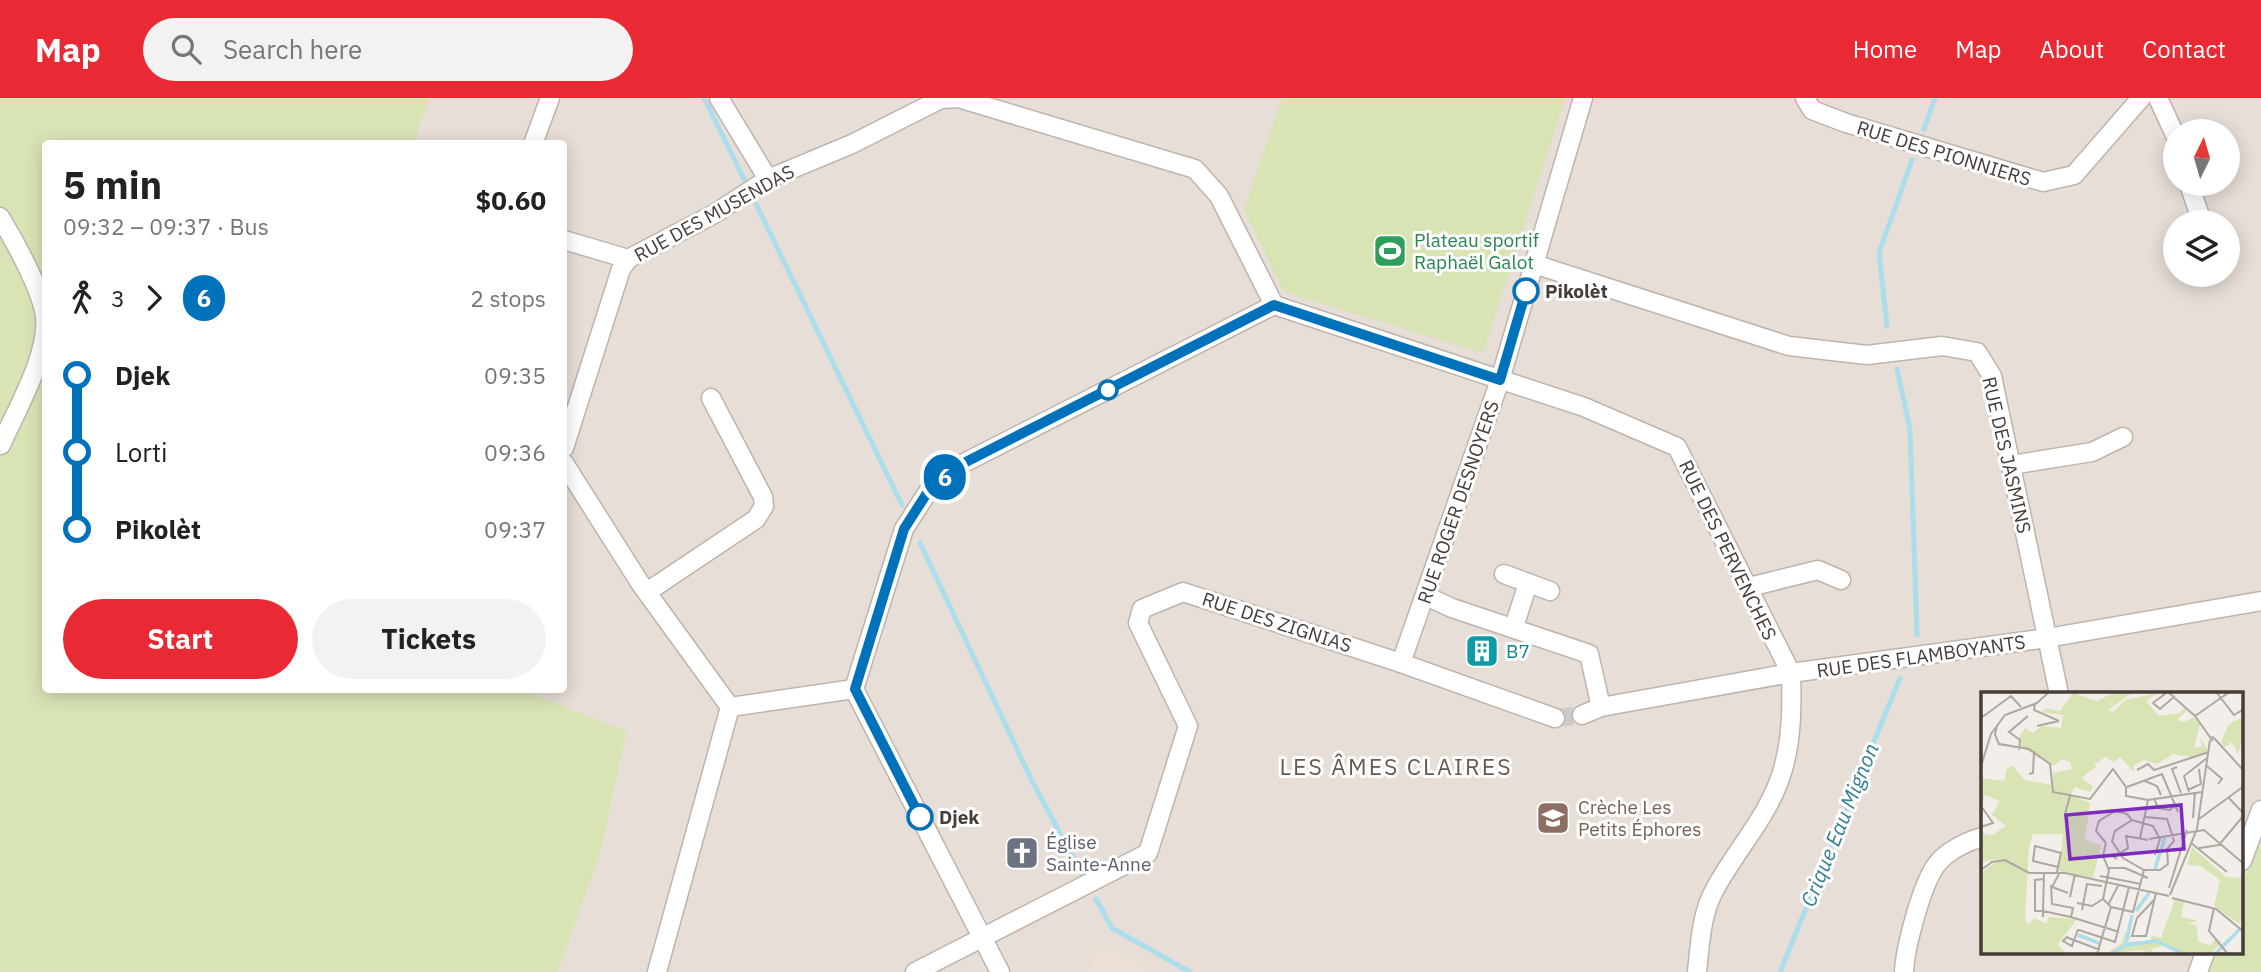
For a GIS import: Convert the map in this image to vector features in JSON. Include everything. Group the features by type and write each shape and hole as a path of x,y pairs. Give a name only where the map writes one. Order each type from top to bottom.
{"street":[{"path":"534,140 550,98"},
{"path":"719,98 768,180"},
{"name":"RUE DES MUSENDAS","path":"567,439 621,268 628,259 714,214 768,180 852,144 942,99 958,98 1195,169 1219,196 1274,305"},
{"name":"RUE ROGER DESNOYERS","path":"1401,663 1500,380 1583,98"},
{"name":"RUE DES PIONNIERS","path":"1805,98 1812,110 1846,123 2043,182 2074,175 2141,98"},
{"path":"2158,98 2168,119"},
{"path":"0,217 20,249 42,308"},
{"path":"567,241 628,259"},
{"name":"RUE DES JASMINS","path":"1534,264 1789,346 1867,355 1942,346 1977,352 1992,376 2059,692"},
{"path":"1000,972 855,689 904,529 929,490 960,465 1274,305"},
{"name":"RUE DES PERVENCHES","path":"1274,305 1584,407 1677,447 1791,674 1792,715 1783,768 1761,819 1714,890 1706,911 1697,972"},
{"path":"1,445 41,350 42,342"},
{"path":"647,592 756,519 765,506 711,398"},
{"path":"2011,464 2092,452 2123,437"},
{"path":"567,468 647,592 730,707"},
{"path":"1749,587 1818,570 1841,580"},
{"path":"1504,574 1550,591"},
{"path":"1514,627 1528,583"},
{"name":"RUE DES ZIGNIAS","path":"982,939 1148,853 1188,726 1138,623 1142,609 1183,592 1401,663"},
{"path":"1426,596 1452,608 1589,654 1601,707"},
{"name":"RUE DES FLAMBOYANTS","path":"1582,715 1601,707 1791,674 2047,639 2261,601"},
{"path":"1401,663 1555,718"},
{"path":"730,707 855,689"},
{"path":"656,972 730,707"},
{"path":"2244,855 2261,810"},
{"path":"1904,972 1911,927 1937,864 1966,842 1981,838"},
{"path":"915,972 982,939"},
{"path":"2198,972 2205,954"}],"shaded area":[{"path":"429,98 2261,98 2261,838 2244,880 2244,692 1981,692 1981,954 2214,954 2206,972 558,972 600,854 627,731 529,693 567,693 567,140 416,140"},
{"path":"1099,944 1153,972 1086,972"}],"green space":[{"path":"0,98 429,98 416,140 42,140 42,693 529,693 627,731 600,854 558,972 0,972"},
{"name":"Plateau sportif Raphaël Galot","path":"1282,98 1565,98 1483,353 1284,292 1244,210"},
{"path":"2261,838 2261,972 2206,972 2214,954 2244,954 2244,880"}],"waterway":[{"path":"704,98 745,181"},
{"name":"Crique Eau Mignon","path":"1924,129 1935,98"},
{"name":"Crique Eau Mignon","path":"1887,326 1879,253 1912,160"},
{"path":"756,204 902,505"},
{"name":"Crique Eau Mignon","path":"1897,369 1910,429 1917,635"},
{"path":"920,543 1032,781 1084,878"},
{"name":"Crique Eau Mignon","path":"1780,972 1900,678"},
{"path":"1096,899 1112,928 1190,972"}],"tunnel":[{"path":"1555,718 1582,715"}],"bus line":[{"name":"6","path":"920,817 855,689 904,529 929,490 960,465 1274,305 1500,380 1526,291"}],"place":[{"name":"Plateau sportif Raphaël Galot","path":"1390,251"},
{"name":"Pikolèt","path":"1526,291"},
{"name":"B7","path":"1482,651"},
{"name":"Djek","path":"920,817"},
{"name":"Crèche Les Petits Éphores","path":"1553,818"},
{"name":"Église Sainte-Anne","path":"1022,853"}],"district":[{"name":"LES ÂMES CLAIRES","path":"1396,767"}]}
